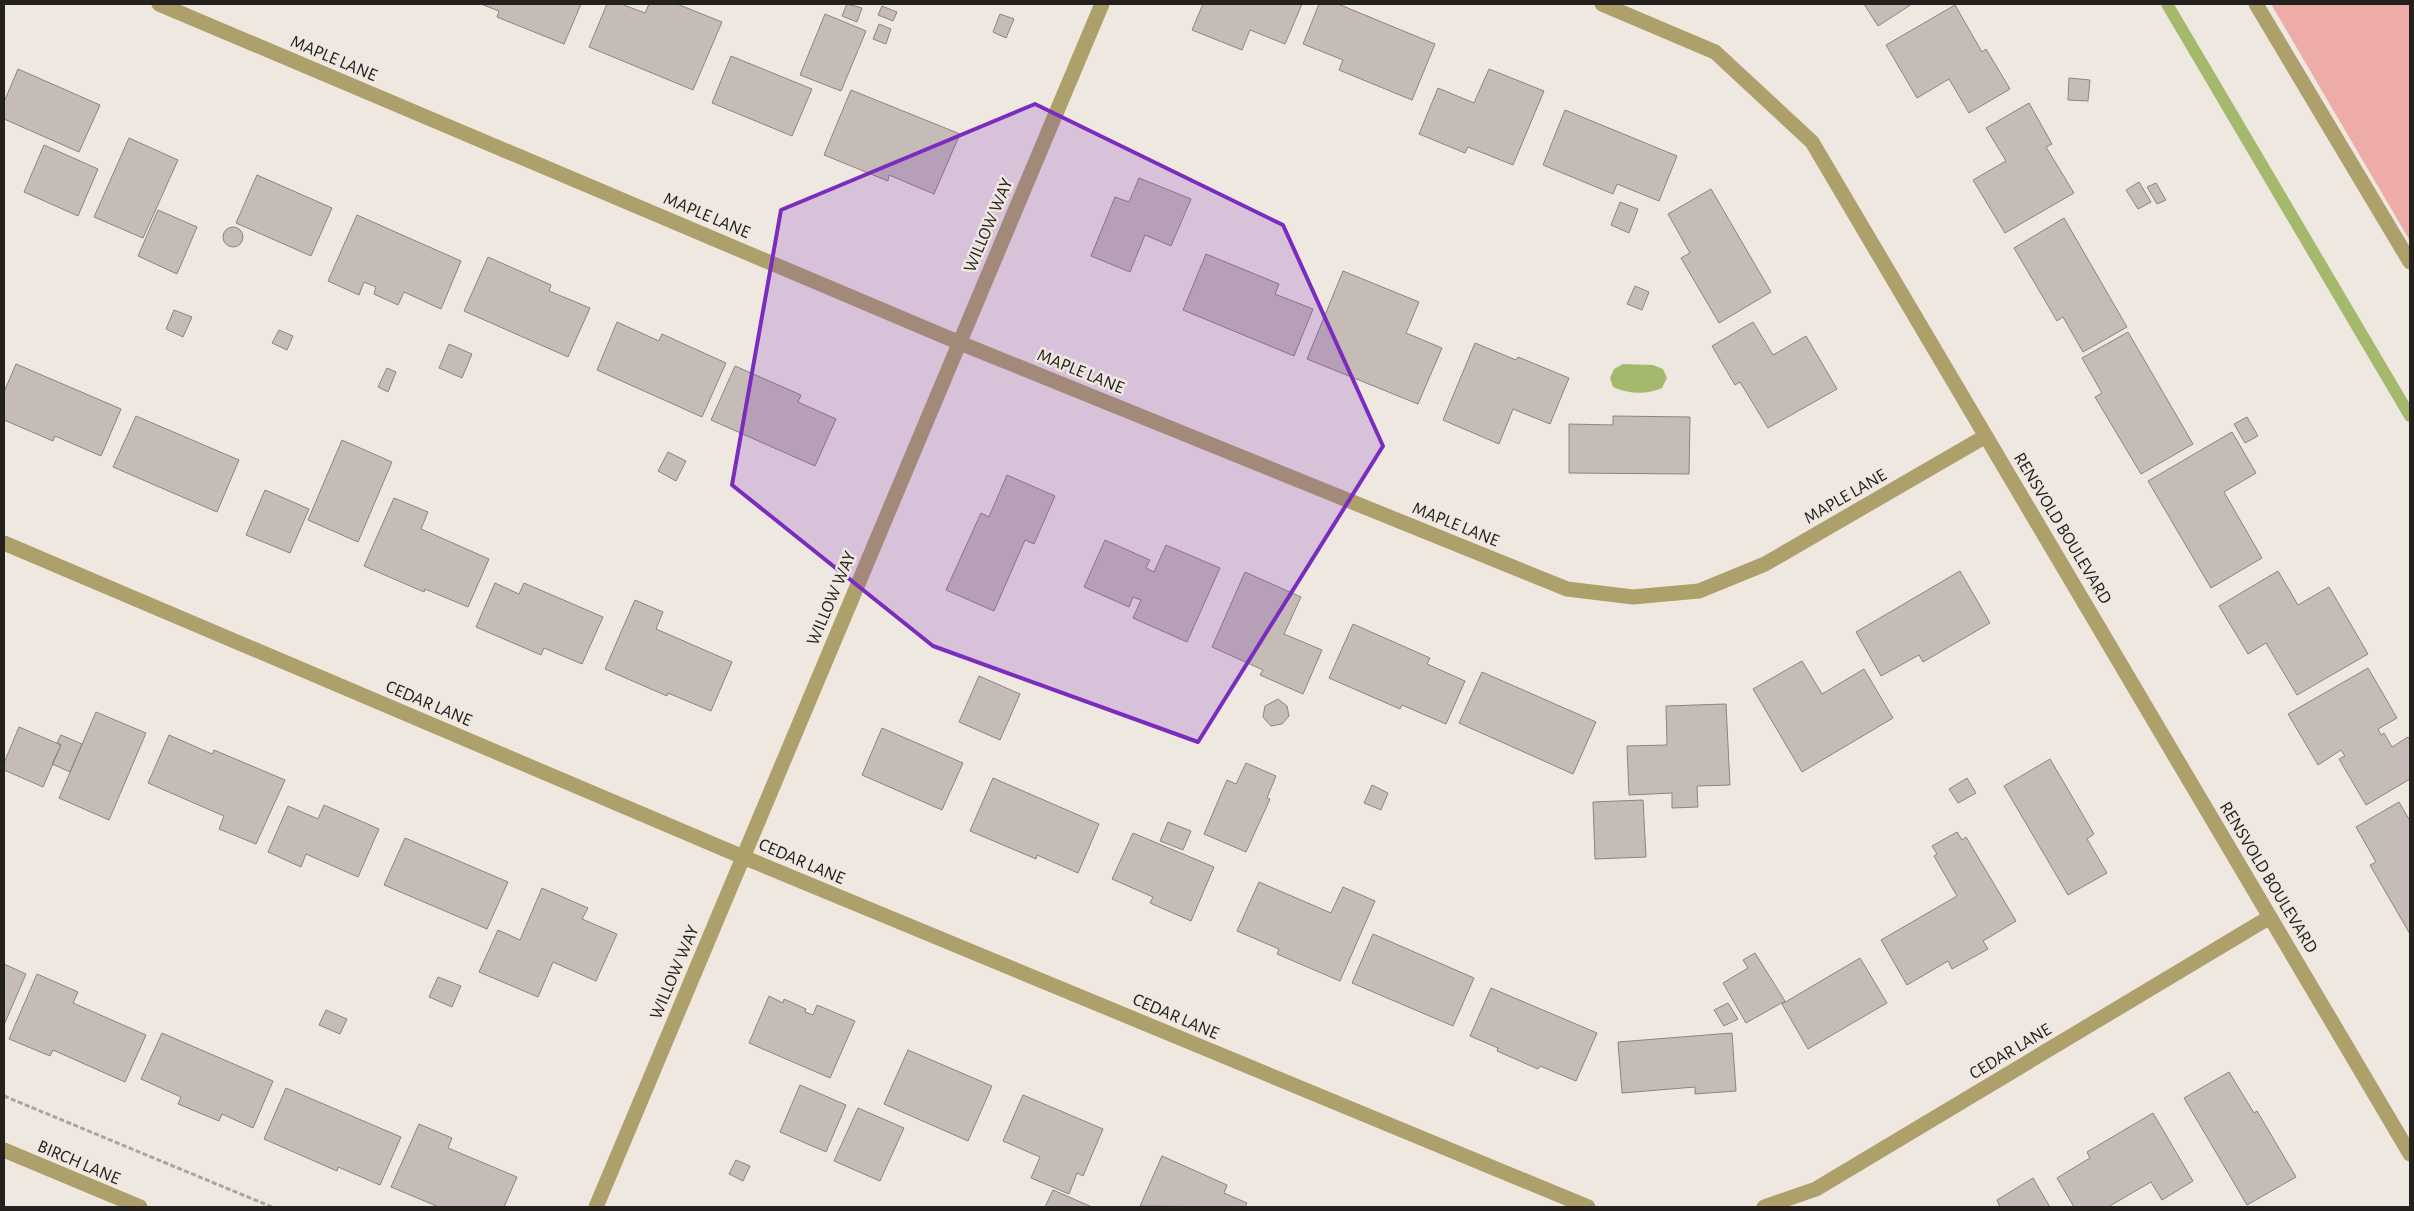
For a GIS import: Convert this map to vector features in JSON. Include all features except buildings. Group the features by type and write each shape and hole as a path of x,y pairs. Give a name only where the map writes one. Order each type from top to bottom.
{"street":[{"name":"MAPLE LANE","path":"159,4 960,342 1567,590 1633,597 1700,591 1765,564 1986,436"},
{"name":"WILLOW WAY","path":"596,1207 1102,4"},
{"name":"RENSVOLD BOULEVARD","path":"1602,4 1715,52 1812,142 2410,1154"},
{"path":"2256,4 2410,262"},
{"name":"CEDAR LANE","path":"4,543 743,857 1588,1207"},
{"name":"CEDAR LANE","path":"1764,1207 1816,1189 2270,917"},
{"name":"BIRCH LANE","path":"4,1150 140,1207"}],"path":[{"path":"4,1096 272,1207"}],"highlighted area":[{"path":"1035,104 1283,225 1383,446 1198,742 933,646 732,485 781,210"}],"shaded area":[{"path":"2271,4 2410,4 2410,241"},
{"path":"1623,364 1653,365 1663,369 1667,378 1662,388 1650,392 1638,393 1613,387 1610,378 1614,369"}],"waterway":[{"path":"2167,4 2410,416"}]}
